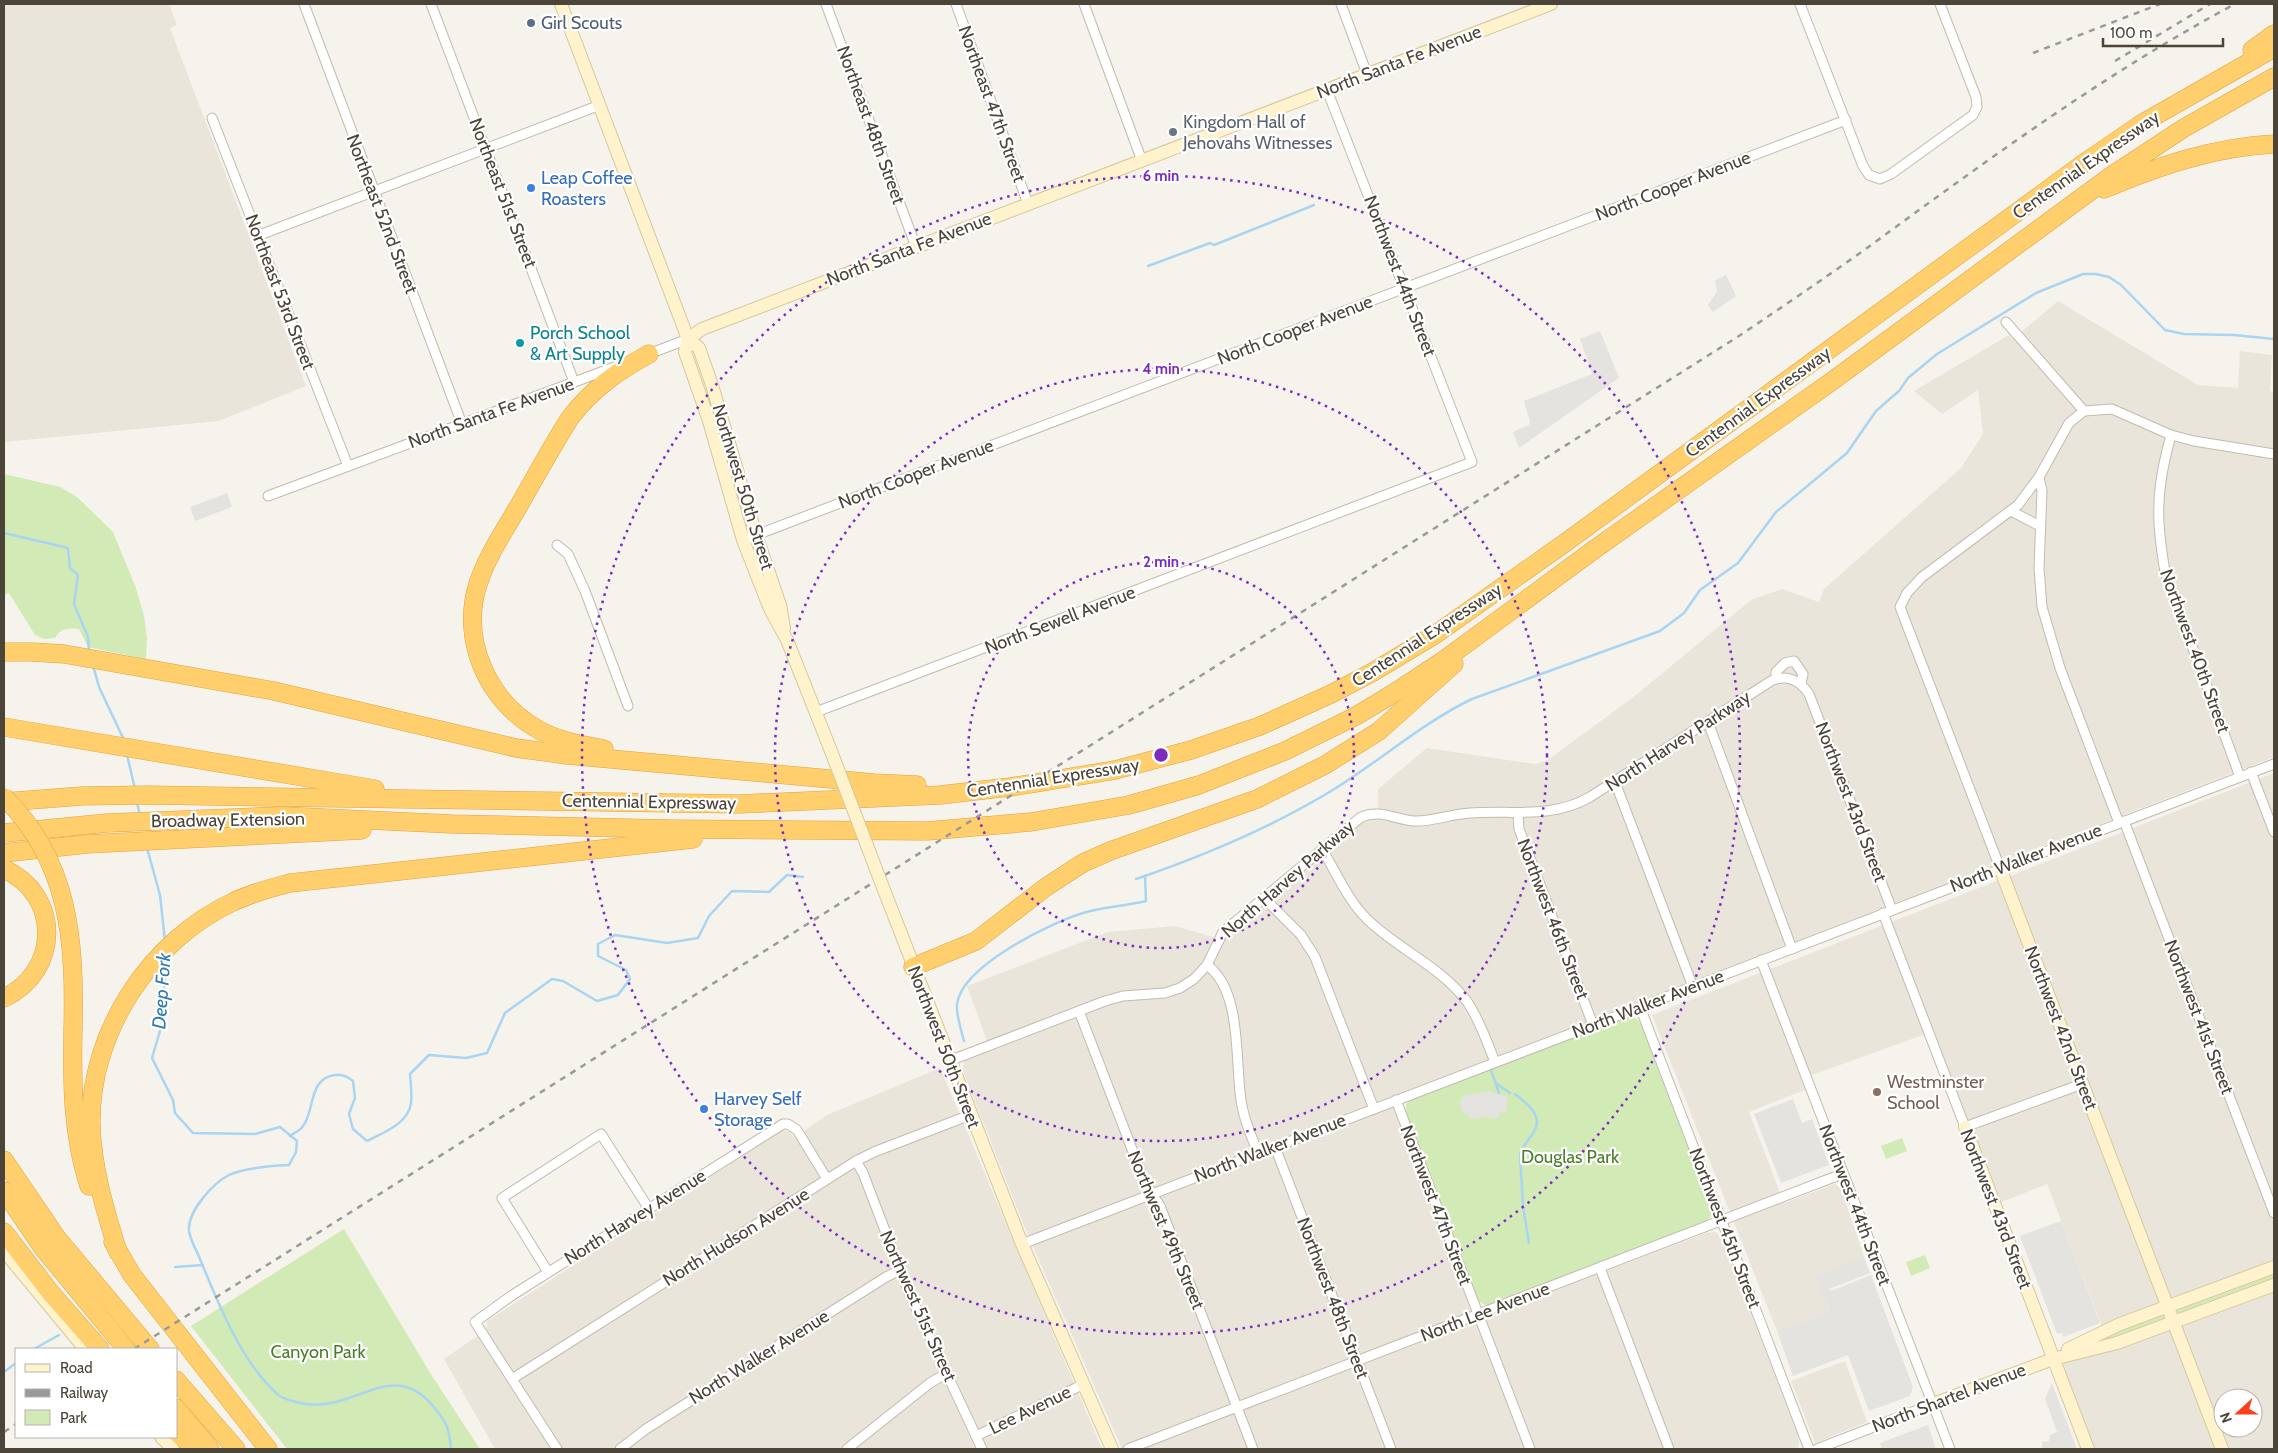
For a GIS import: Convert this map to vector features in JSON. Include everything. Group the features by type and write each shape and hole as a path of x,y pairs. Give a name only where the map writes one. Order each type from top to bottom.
{"highway":[{"path":"2182,100 2274,34"},
{"name":"Centennial Expressway","path":"428,798 739,804 940,795 1010,787 1115,770 1191,750 1294,712 1373,672 1436,634 1538,562 2087,161 2182,100 2274,48"},
{"name":"Centennial Expressway","path":"452,824 769,830 927,831 983,828 1031,822 1129,804 1198,784 1285,751 1356,716 1444,660 1533,594 1835,379 2074,202 2184,128 2274,77"},
{"path":"2074,202 2150,170 2189,158 2242,147 2274,144"},
{"path":"649,354 614,375 594,392 578,408 556,441 481,575 473,606 475,644 483,670 496,694 516,715 539,730 557,738 587,746 738,771"},
{"path":"910,959 976,941 1046,887 1082,863 1110,851 1257,799 1291,783 1347,752 1379,731 1533,594"},
{"path":"4,652 64,654 180,674 313,699 516,748 567,756 874,783 1010,787"},
{"path":"4,727 428,798"},
{"name":"Broadway Extension","path":"4,802 82,796 194,795 428,798"},
{"path":"4,797 22,818 43,849 62,895 69,926 73,956 72,1088 80,1158 98,1214 132,1275 268,1449"},
{"name":"Broadway Extension","path":"4,833 86,824 282,816 452,824"},
{"path":"4,853 87,844 194,840 452,824"},
{"path":"118,1252 96,1172 91,1123 96,1082 103,1051 118,1015 134,986 174,941 212,913 251,894 290,883 769,830"},
{"path":"4,869 18,877 35,896 44,915 47,934 46,947 37,969 23,986 4,998"},
{"path":"4,1160 57,1238 149,1348"},
{"path":"4,1191 43,1248"},
{"path":"4,1206 43,1248 125,1348"},
{"path":"4,1232 50,1292 99,1348"},
{"path":"178,1382 236,1449"},
{"path":"178,1410 210,1449"},
{"path":"178,1433 195,1449"}],"main road":[{"name":"Northwest 50th Street","path":"561,4 688,339 701,352 725,424 756,536 780,605 787,640"},
{"name":"North Santa Fe Avenue","path":"688,339 702,329 1551,4"},
{"name":"Northwest 50th Street","path":"688,339 685,352 708,421 743,540 770,609 787,640 816,712 949,1061 1022,1244 1112,1449"},
{"name":"Northwest 42nd Street","path":"2000,868 2222,1449"},
{"name":"Northwest 43rd Street","path":"1965,1127 2088,1449"},
{"path":"4,1250 84,1348"},
{"name":"North Shartel Avenue","path":"2053,1359 2062,1351 2107,1330 2274,1267"},
{"name":"North Shartel Avenue","path":"1933,1404 2053,1359 2117,1343 2274,1285"},
{"path":"162,1438 173,1449"}],"street":[{"name":"Northeast 52nd Street","path":"304,4 462,424"},
{"name":"Northeast 51st Street","path":"431,4 574,382"},
{"name":"Northeast 48th Street","path":"826,4 916,247"},
{"name":"Northeast 47th Street","path":"956,4 1028,204"},
{"path":"1084,4 1142,161"},
{"path":"1340,4 1368,74"},
{"path":"1800,4 1866,172 1873,178 1883,179 1973,115 1977,107 1976,97 1940,4"},
{"name":"Northwest 44th Street","path":"1327,90 1472,462"},
{"path":"257,236 600,105"},
{"name":"Northeast 53rd Street","path":"212,118 348,466"},
{"name":"North Cooper Avenue","path":"743,540 1846,120"},
{"path":"2006,322 2084,411"},
{"name":"North Santa Fe Avenue","path":"268,496 688,339"},
{"path":"2040,526 2011,511 2039,477 2069,423 2084,411 2112,409 2171,435 2194,441 2274,454"},
{"name":"Northwest 40th Street","path":"2171,435 2160,495 2159,537 2165,572 2240,777"},
{"name":"North Sewell Avenue","path":"816,712 1472,462"},
{"name":"Northwest 41st Street","path":"2039,477 2042,491 2039,568 2042,606 2060,668 2274,1213"},
{"name":"Northwest 42nd Street","path":"2000,868 1900,607 1907,593 1922,577 2011,511"},
{"path":"557,545 568,554 585,591 628,706"},
{"name":"North Harvey Parkway","path":"949,1061 1123,996 1173,990 1194,979 1207,965 1223,932 1354,821 1368,814 1379,813 1405,819 1421,820 1469,813 1547,812 1566,808 1582,802 1615,782 1776,679 1776,672 1785,663 1794,662 1803,674 1801,683 1809,694"},
{"path":"1776,679 1787,678 1801,683"},
{"name":"Northwest 43rd Street","path":"1809,694 1892,910"},
{"path":"1708,722 1792,948"},
{"name":"North Walker Avenue","path":"1022,1244 2274,764"},
{"path":"2252,772 2274,832"},
{"path":"1615,782 1693,987"},
{"name":"Northwest 46th Street","path":"1518,813 1520,829 1593,1025"},
{"path":"1322,849 1362,914 1444,978 1461,995 1478,1022 1495,1062"},
{"path":"1264,898 1300,934 1311,949 1374,1109"},
{"name":"Northwest 43rd Street","path":"1883,913 1965,1127"},
{"name":"Northwest 44th Street","path":"1761,960 1842,1174 1950,1449"},
{"path":"1207,965 1221,979 1230,1002 1235,1034 1241,1104 1258,1153"},
{"name":"Northwest 45th Street","path":"1640,1007 1809,1449"},
{"name":"Northwest 49th Street","path":"1079,1011 1145,1184 1160,1206 1253,1449"},
{"path":"1965,1127 2082,1084"},
{"name":"Northwest 47th Street","path":"1396,1100 1530,1449"},
{"name":"North Hudson Avenue","path":"512,1379 856,1161 874,1152 970,1115"},
{"name":"North Harvey Avenue","path":"512,1379 475,1322 511,1296 777,1126 788,1124 797,1130 827,1179"},
{"path":"548,1272 502,1198 601,1134 649,1209"},
{"name":"Northwest 48th Street","path":"1275,1147 1391,1449"},
{"name":"Northwest 51st Street","path":"856,1161 863,1173 900,1270 982,1449"},
{"name":"North Lee Avenue","path":"1128,1449 1842,1174"},
{"path":"1600,1268 1669,1449"},
{"name":"North Walker Avenue","path":"620,1449 654,1424 900,1270"},
{"path":"847,1449 930,1383 947,1373"},
{"path":"512,1379 557,1449"},
{"name":"Lee Avenue","path":"976,1436 1084,1384"},
{"name":"North Shartel Avenue","path":"1817,1449 1933,1404"}],"shaded area":[{"path":"4,4 169,4 177,25 170,28 306,386 219,421 4,442"},
{"path":"1726,275 1736,296 1713,312 1708,305 1717,291 1715,280"},
{"path":"2058,301 2198,385 2238,388 2240,351 2272,355 2270,391 2274,392 2274,757 1389,1098 1475,1321 1706,1233 1716,1232 1722,1238 1798,1436 1799,1445 1797,1449 1122,1449 1024,1226 963,1071 964,1061 967,1058 990,1049 967,986 1108,932 1175,926 1223,940 1360,823 1378,818 1378,789 1427,748 1535,764 1548,760 1636,695 1751,600 1782,589 1819,602 1824,589 1961,468 1983,434 1978,390 1942,414 1914,391 2009,335 2013,339"},
{"path":"1600,331 1619,378 1519,448 1513,432 1529,425 1530,422 1524,401 1592,374 1580,339"},
{"path":"227,493 232,507 195,521 190,507"},
{"path":"2274,773 2274,1262 2102,1327 2047,1184 1999,1203 1934,1031 1801,1079 1805,1090 1749,1112 1784,1203 1835,1184 1841,1189 1864,1257 1816,1276 1830,1311 1777,1331 1652,1015"},
{"path":"940,1068 1102,1449 495,1449 444,1359 486,1330 487,1321 783,1130 790,1132 794,1138 827,1115"},
{"path":"1489,1091 1508,1097 1505,1114 1501,1111 1497,1119 1487,1117 1471,1119 1469,1115 1463,1113 1460,1104 1462,1096"},
{"path":"1793,1099 1802,1123 1812,1119 1829,1165 1781,1183 1754,1114"},
{"path":"2061,1221 2100,1323 2063,1337 2062,1333 2057,1334 2020,1236"},
{"path":"1864,1257 1870,1273 1829,1289 1831,1291 1871,1275 1913,1387 1910,1396 1869,1411 1848,1355 1793,1376 1777,1331 1830,1311 1815,1276"},
{"path":"2274,1289 2274,1449 2228,1449 2224,1438 2263,1438 2263,1388 2213,1388 2213,1410 2182,1325"},
{"path":"2169,1329 2217,1449 2093,1449 2063,1371 2064,1363"},
{"path":"1845,1361 1867,1422 1815,1443 1791,1381"},
{"path":"2052,1383 2077,1449 2042,1449 2042,1442 2049,1441 2050,1435 2057,1432 2045,1399"},
{"path":"1928,1425 1936,1449 1882,1449 1880,1443"}],"green space":[{"path":"4,474 60,487 77,497 113,532 136,588 144,616 147,638 146,659 88,647 79,629 65,629 55,638 44,639 35,635 9,593 4,595"},
{"name":"Douglas Park","path":"1628,1017 1634,1017 1640,1022 1712,1209 1712,1216 1705,1222 1490,1305 1485,1305 1478,1301 1406,1114 1406,1104 1411,1100"},
{"path":"1902,1138 1907,1151 1886,1159 1881,1146"},
{"name":"Canyon Park","path":"344,1229 432,1376 480,1449 287,1449 191,1326"},
{"path":"1925,1255 1930,1268 1911,1276 1906,1262"},
{"path":"2274,1272 2274,1281 2179,1316 2176,1309"},
{"path":"2163,1313 2165,1321 2114,1340 2099,1342 2111,1333"}],"waterway":[{"path":"1148,266 1210,243 1214,245 1314,205"},
{"path":"1136,879 1213,850 1288,815 1336,788 1420,730 1472,699 1660,631 1684,613 1700,590 1738,563 1776,512 1847,453 1876,411 1899,391 1908,378 1937,354 2036,293 2083,274 2096,274 2109,277 2121,285 2165,330 2184,334 2234,335 2274,339"},
{"name":"Deep Fork","path":"4,533 68,548 70,568 78,575 74,604 88,637 89,652"},
{"name":"Deep Fork","path":"93,665 99,687 124,740"},
{"name":"Deep Fork","path":"127,755 135,789"},
{"name":"Deep Fork","path":"137,802 140,816"},
{"name":"Deep Fork","path":"147,848 160,895 165,941"},
{"path":"290,1136 301,1129 307,1120 313,1096 320,1082 326,1077 338,1075 345,1076 353,1081 355,1098 349,1114 353,1129 367,1141 394,1126 406,1116 411,1103 410,1074 429,1055 466,1058 487,1053 505,1013 552,979 563,981 597,1001 618,995 630,979 626,970 598,956 598,944 615,935 667,943 698,938 709,916 732,891 769,892 787,875 803,877"},
{"path":"964,1041 958,1018 957,1004 962,990 974,975 1009,948 1068,918 1091,911 1146,901 1145,876"},
{"name":"Deep Fork","path":"166,959 162,1024 152,1058 173,1100 175,1113 193,1133 255,1134 280,1127 297,1141 296,1152 289,1165 250,1169 229,1175 216,1184 202,1199 189,1223 192,1242 241,1348 263,1380 278,1395 300,1403 319,1405 338,1402 387,1386 402,1386 417,1392 433,1406 444,1421 448,1430 451,1449"},
{"path":"1490,1067 1499,1093"},
{"path":"1497,1084 1510,1093"},
{"path":"1515,1094 1533,1111 1537,1121 1533,1133 1520,1154 1523,1206 1529,1243"},
{"path":"175,1267 203,1265"},
{"path":"36,1348 59,1335"},
{"path":"4,1372 15,1364"}],"railway":[{"path":"2033,53 2160,4"},
{"path":"2115,61 2210,4"},
{"path":"136,1348 1739,336 2092,89 2186,31 2235,4"},
{"path":"4,1432 15,1425"}],"place":[{"name":"Girl Scouts","path":"531,23"},
{"name":"Kingdom Hall of Jehovahs Witnesses","path":"1173,132"},
{"name":"Leap Coffee Roasters","path":"531,188"},
{"name":"Porch School & Art Supply","path":"520,343"},
{"name":"Westminster School","path":"1877,1092"},
{"name":"Harvey Self Storage","path":"704,1109"}]}
